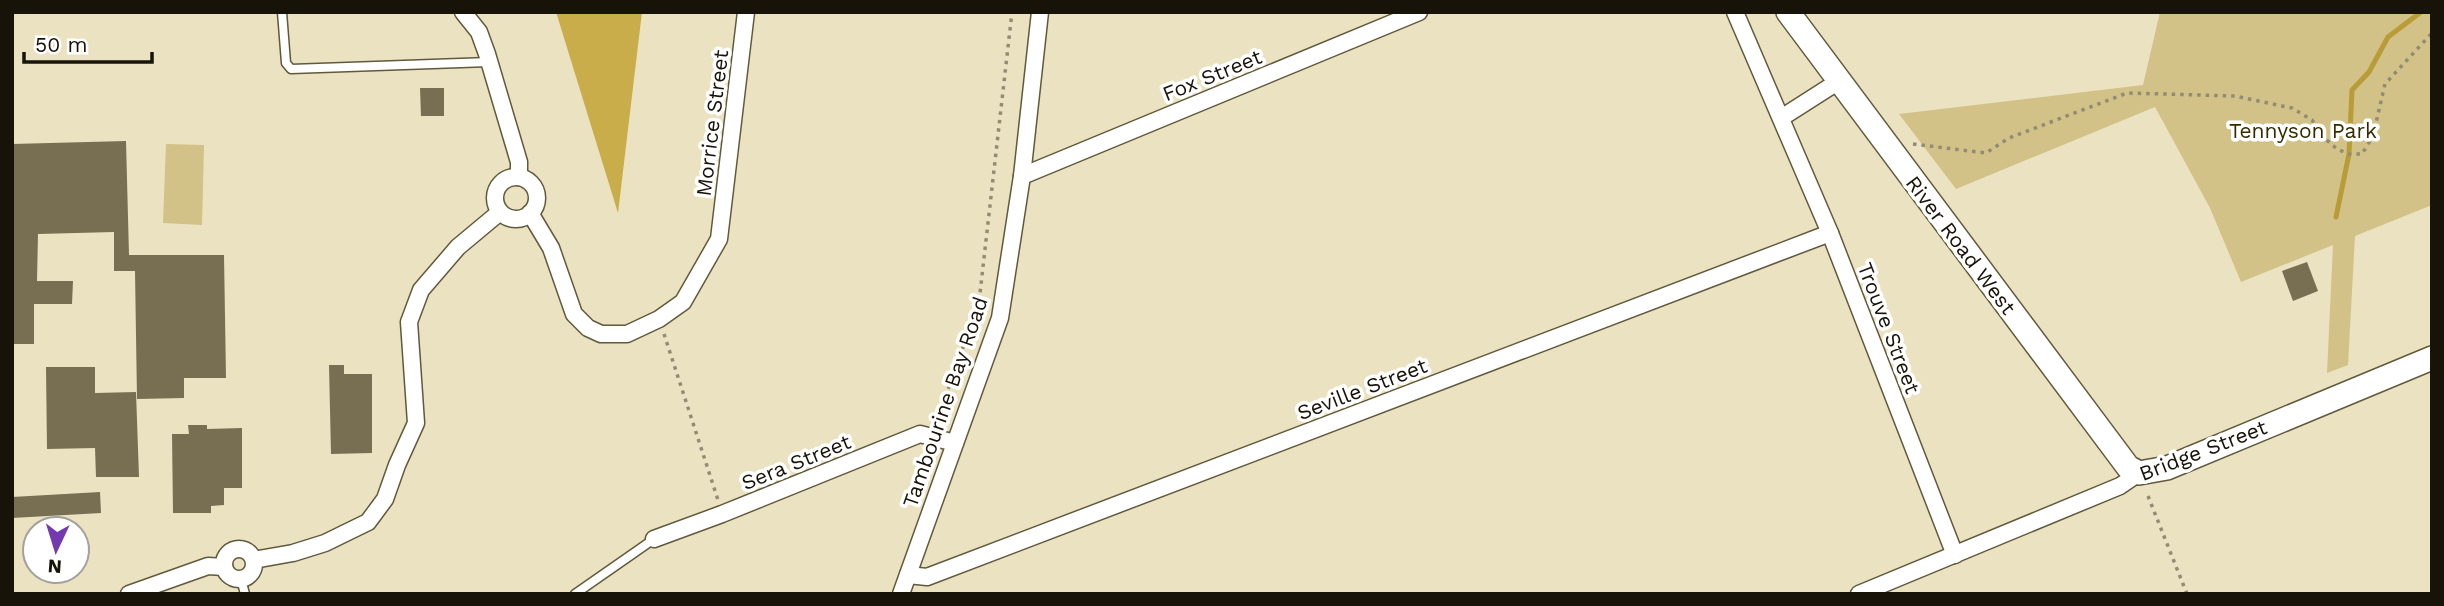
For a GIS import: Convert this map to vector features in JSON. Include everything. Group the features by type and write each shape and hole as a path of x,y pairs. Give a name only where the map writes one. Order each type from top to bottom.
{"main road":[{"name":"River Road West","path":"1788,12 2119,458 2127,467 2139,472"},
{"name":"Bridge Street","path":"2139,472 2168,468 2432,358"}],"street":[{"path":"463,12 479,32 519,162 519,177"},
{"name":"Morrice Street","path":"659,319 682,302 719,239 746,12"},
{"name":"Tambourine Bay Road","path":"901,594 1000,318 1022,176 1040,12"},
{"name":"Fox Street","path":"1022,176 1419,12"},
{"name":"Trouve Street","path":"1735,12 1830,233 1955,555"},
{"path":"1781,118 1839,81"},
{"path":"519,177 531,183 537,195 537,202 530,213 517,219 508,218 500,212 495,201 497,188 507,179 519,177"},
{"path":"254,560 293,553 325,543 368,522 386,499 397,465 416,423 409,322 421,290 458,247 500,212"},
{"path":"530,213 551,248 574,314 579,321 601,334 617,335 627,334 659,319"},
{"name":"Seville Street","path":"908,575 927,577 1830,233"},
{"name":"Sera Street","path":"654,539 920,434 955,443"},
{"name":"Bridge Street","path":"1859,594 2120,486 2139,472"},
{"path":"244,549 254,560 252,572 243,587 224,567 226,556 234,550 244,549"},
{"path":"129,594 208,566 224,567"}],"lane":[{"path":"282,12 285,63 292,69 489,62"},
{"path":"575,594 654,539"}],"path":[{"path":"938,418 979,302 1012,12"},
{"path":"1913,144 1986,153 2009,138 2127,93 2182,93 2235,96 2292,108 2312,120 2323,137 2337,149 2349,154 2362,154 2373,136 2385,84 2432,33"},
{"path":"659,319 722,514"},
{"path":"2148,496 2187,594"}],"green space":[{"name":"Tennyson Park","path":"2160,12 2432,12 2432,205 2355,236 2348,365 2327,373 2333,245 2241,282 2210,208 2155,107 1956,189 1899,114 2143,85"},
{"path":"166,144 204,145 202,225 163,223"}],"shaded area":[{"path":"556,12 642,12 618,213"}],"building":[{"path":"420,88 444,88 444,116 421,116"},
{"path":"126,141 129,255 224,255 226,378 184,378 184,398 137,399 135,271 114,271 114,232 38,234 37,281 73,281 72,304 34,304 34,344 12,344 12,144"},
{"path":"2307,262 2318,291 2293,301 2282,271"},
{"path":"329,365 344,365 344,374 372,374 372,453 331,454"},
{"path":"46,367 95,367 95,393 136,392 139,477 96,477 95,448 47,449"},
{"path":"188,425 207,425 207,429 242,428 242,488 224,488 224,505 211,506 211,513 173,513 172,434 189,434"},
{"path":"100,492 101,513 21,515 21,517 12,518 12,497"}],"waterway":[{"path":"2336,217 2349,154 2352,90 2369,72 2388,37 2421,12"}]}
